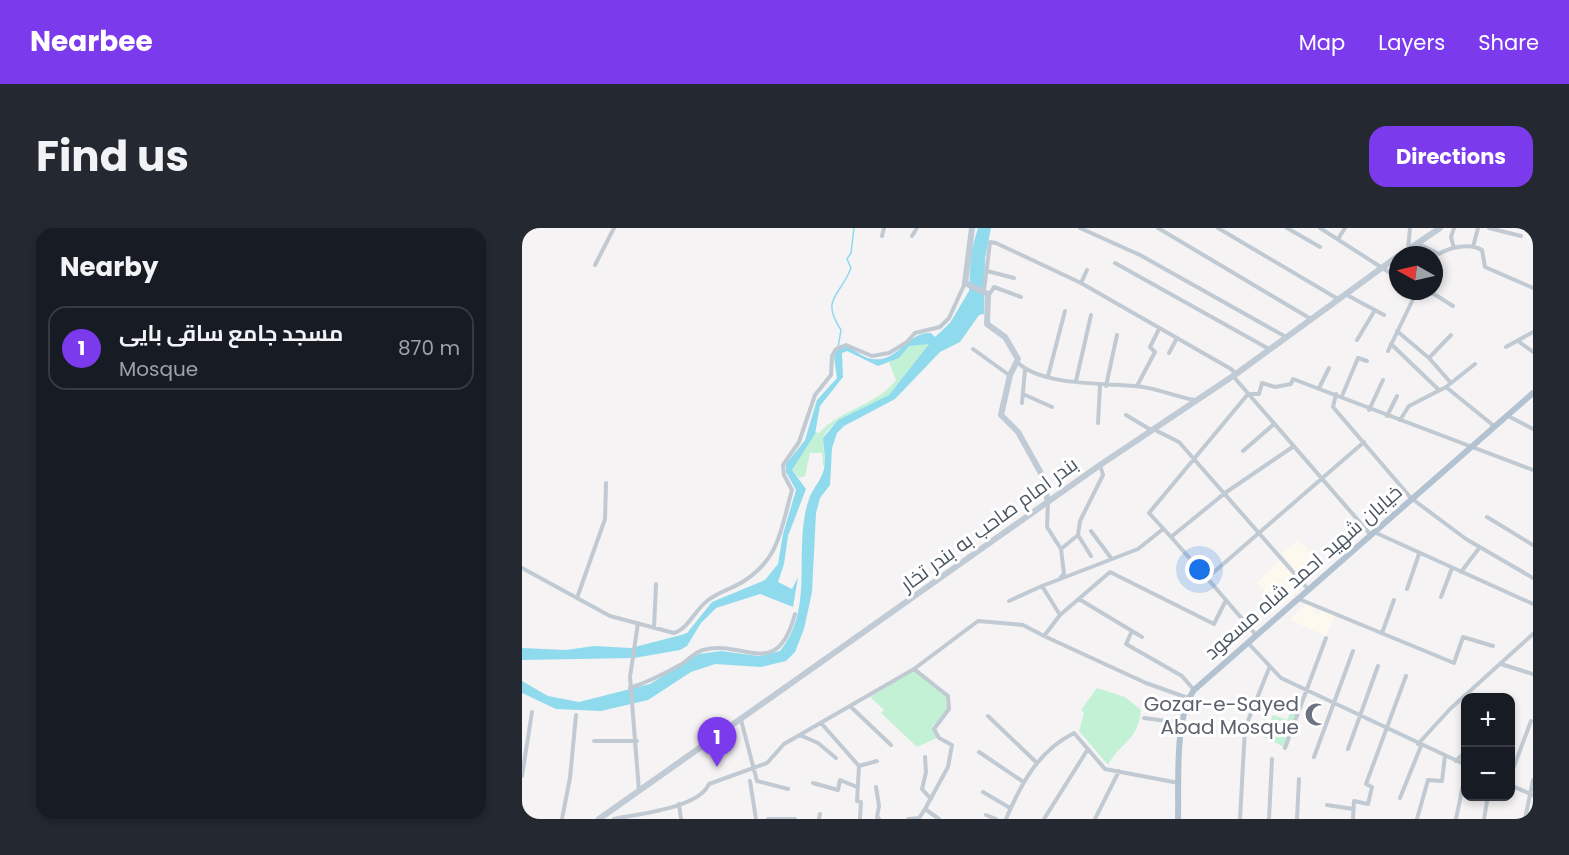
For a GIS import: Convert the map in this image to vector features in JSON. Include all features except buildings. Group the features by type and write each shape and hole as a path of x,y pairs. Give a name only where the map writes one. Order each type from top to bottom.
{"main road":[{"path":"972,228 967,284 986,292 987,324 1005,337 1018,359 1010,375 1001,416 1018,432 1042,475 1048,502"},
{"name":"بندر امام صاحب به بندر تخار","path":"1412,246 1440,228"},
{"name":"بندر امام صاحب به بندر تخار","path":"599,819 1100,465 1235,375 1389,264"},
{"name":"خیابان شهید احمد شاه مسعود","path":"1178,819 1183,723 1188,698 1194,690 1533,393"}],"street":[{"path":"595,265 614,228"},
{"path":"882,236 884,228"},
{"path":"912,236 917,228"},
{"path":"1080,228 1140,255 1286,337"},
{"path":"1158,228 1311,319"},
{"path":"1218,228 1338,300"},
{"path":"1287,228 1320,247"},
{"path":"1320,228 1329,230 1338,239 1389,273"},
{"path":"1338,239 1345,228"},
{"path":"1408,246 1410,228"},
{"path":"1454,228 1451,237 1454,248"},
{"path":"1473,247 1478,228"},
{"path":"1490,228 1521,236"},
{"path":"986,292 990,242 1081,284 1178,338 1232,369 1248,394 1372,533 1533,604"},
{"path":"1417,243 1439,254 1454,248 1473,247 1482,250 1485,267 1533,288"},
{"path":"1114,263 1270,349"},
{"path":"1081,284 1087,270"},
{"path":"987,271 1014,278"},
{"path":"522,568 610,615 674,633 681,631 698,608 712,597 754,575 776,550 792,490 783,475 783,465 799,442 815,395 831,375 832,356 838,348 852,347 872,356 889,353 907,342 915,333 940,327 949,318 967,284"},
{"path":"986,292 994,287 1021,297"},
{"path":"1347,295 1384,315"},
{"path":"1388,351 1412,300"},
{"path":"1443,300 1453,306"},
{"path":"1357,340 1375,310"},
{"path":"1048,376 1065,311"},
{"path":"1076,381 1090,315"},
{"path":"1137,386 1155,352 1150,347 1159,329"},
{"path":"1397,331 1429,358 1451,383"},
{"path":"1506,347 1533,332"},
{"path":"1106,386 1117,335"},
{"path":"1429,358 1451,335"},
{"path":"1169,353 1178,338"},
{"path":"1518,340 1533,352"},
{"path":"1391,344 1439,390"},
{"path":"973,349 1010,375"},
{"path":"1342,396 1358,358 1367,362"},
{"path":"1017,362 1025,370 1048,376 1100,386 1137,386 1195,400"},
{"path":"1400,420 1409,406 1446,387 1475,364"},
{"path":"1319,388 1329,368"},
{"path":"1022,403 1025,370"},
{"path":"1256,635 1149,513 1248,394 1259,394 1262,383 1275,387 1291,384 1293,379 1342,396 1369,410 1533,470"},
{"path":"1369,410 1383,380"},
{"path":"1098,423 1100,386"},
{"path":"1446,387 1494,426"},
{"path":"1023,393 1052,408"},
{"path":"1336,394 1333,407 1412,498 1480,547 1533,578"},
{"path":"1387,416 1397,396"},
{"path":"1126,415 1179,442 1308,589"},
{"path":"1507,416 1533,429"},
{"path":"1243,451 1274,424"},
{"path":"1207,578 1364,442"},
{"path":"1170,537 1226,493 1294,446"},
{"path":"1091,555 1078,535 1080,521 1103,474 1100,465"},
{"path":"578,598 605,519 606,483"},
{"path":"1009,602 1064,574 1061,549 1047,527 1048,502"},
{"path":"1487,517 1533,545"},
{"path":"1061,577 1067,578 1111,558 1138,549 1163,529"},
{"path":"1091,531 1111,558"},
{"path":"1061,549 1078,535"},
{"path":"1461,572 1480,547"},
{"path":"1407,589 1419,554"},
{"path":"1441,597 1452,568"},
{"path":"1044,636 1060,615 1110,572 1214,624 1226,600"},
{"path":"654,627 656,584"},
{"path":"1042,586 1060,615"},
{"path":"1298,598 1454,663 1463,637 1493,646"},
{"path":"1079,599 1142,637"},
{"path":"1382,633 1394,600"},
{"path":"630,688 650,682 702,650 721,649 750,654 775,649 787,637 795,614"},
{"path":"614,819 632,817 679,804 707,789 709,784 767,763 784,744 914,669 978,621 1023,625 1146,683 1188,698"},
{"path":"638,623 631,659 630,688 637,741 639,792"},
{"path":"1132,631 1126,644 1182,676 1194,690"},
{"path":"1400,798 1420,745 1450,709 1533,634"},
{"path":"1286,748 1326,638"},
{"path":"1248,642 1281,678 1461,763"},
{"path":"1314,757 1353,651"},
{"path":"1501,664 1533,674"},
{"path":"1240,819 1245,728 1270,666"},
{"path":"1348,749 1378,666"},
{"path":"908,819 919,818 931,800 948,767 952,746 939,738 934,729 949,709 948,696 914,669"},
{"path":"1353,819 1354,801 1368,804 1372,787 1366,784 1406,676"},
{"path":"850,706 891,745"},
{"path":"522,776 532,712"},
{"path":"562,819 570,778 576,715"},
{"path":"988,716 1037,763"},
{"path":"1144,718 1183,723"},
{"path":"741,720 757,781 788,789"},
{"path":"1515,764 1531,721"},
{"path":"821,723 859,766 857,801 861,802 860,819"},
{"path":"1006,819 1022,781 1057,743 1073,733 1105,769 1179,783"},
{"path":"800,735 818,743 836,758"},
{"path":"594,741 637,741"},
{"path":"1044,819 1088,748"},
{"path":"978,752 1022,781"},
{"path":"1418,819 1428,780 1442,781 1444,756"},
{"path":"1456,761 1461,756"},
{"path":"925,757 926,772 922,789 931,800"},
{"path":"1269,819 1272,759"},
{"path":"859,766 877,760"},
{"path":"1095,819 1119,771"},
{"path":"1297,819 1299,779"},
{"path":"813,783 838,790 840,780 857,787"},
{"path":"1525,819 1533,780"},
{"path":"750,781 756,819"},
{"path":"876,787 879,806 877,817 879,819"},
{"path":"1515,787 1531,794"},
{"path":"983,792 1010,808"},
{"path":"1456,819 1461,795"},
{"path":"1484,819 1487,801"},
{"path":"679,804 681,819"},
{"path":"1327,805 1353,809"},
{"path":"925,809 939,819"},
{"path":"654,811 655,819"},
{"path":"986,815 996,819"},
{"path":"768,819 795,819"}],"shaded area":[{"path":"1298,540 1323,565 1306,583 1282,554"},
{"path":"1281,560 1303,586 1278,609 1257,583"},
{"path":"1307,603 1315,607 1313,611 1319,614 1322,610 1335,615 1326,636 1290,620"}],"green space":[{"path":"929,344 889,395 838,420 827,431 823,438 825,465 823,466 822,453 810,453 805,476 799,478 792,470 815,432 819,433 838,418 888,389 896,380 889,363 909,346"},
{"path":"914,670 946,696 948,709 932,727 939,737 917,747 881,713 884,710 870,697"},
{"path":"1097,688 1125,697 1141,710 1136,729 1108,765 1079,731 1084,713 1081,710"},
{"path":"1293,707 1298,709 1284,747 1264,737 1273,715 1287,720"}],"water":[{"path":"978,228 991,228 985,258 984,314 979,315 960,342 940,352 895,399 844,426 837,433 832,448 830,485 820,498 816,513 812,592 804,629 795,652 786,661 761,667 715,664 691,672 648,700 601,711 556,709 522,693 522,681 548,696 579,702 650,684 699,654 721,651 758,656 780,651 791,634 801,597 804,518 810,496 824,469 823,438 838,420 889,395 929,344 909,346 899,358 878,366 847,351 842,353 843,377 820,406 815,434 792,470 806,489 788,536 784,564 778,582 792,589 798,577 793,607 760,594 716,608 701,623 687,646 680,650 634,658 522,660 522,648 566,650 594,646 631,648 681,635 687,633 712,602 765,580 778,564 783,534 796,490 786,472 786,464 805,440 817,400 837,378 834,357 837,350 846,346 869,358 881,359 896,352 915,337 931,333 935,337 950,323 969,291 971,252"}],"waterway":[{"path":"838,347 841,330 832,311 832,304 851,268 847,259 851,253 854,228"}],"place":[{"name":"Gozar-e-Sayed Abad Mosque","path":"1317,715"},
{"name":"مسجد جامع ساقی بایی","path":"717,767"}]}
